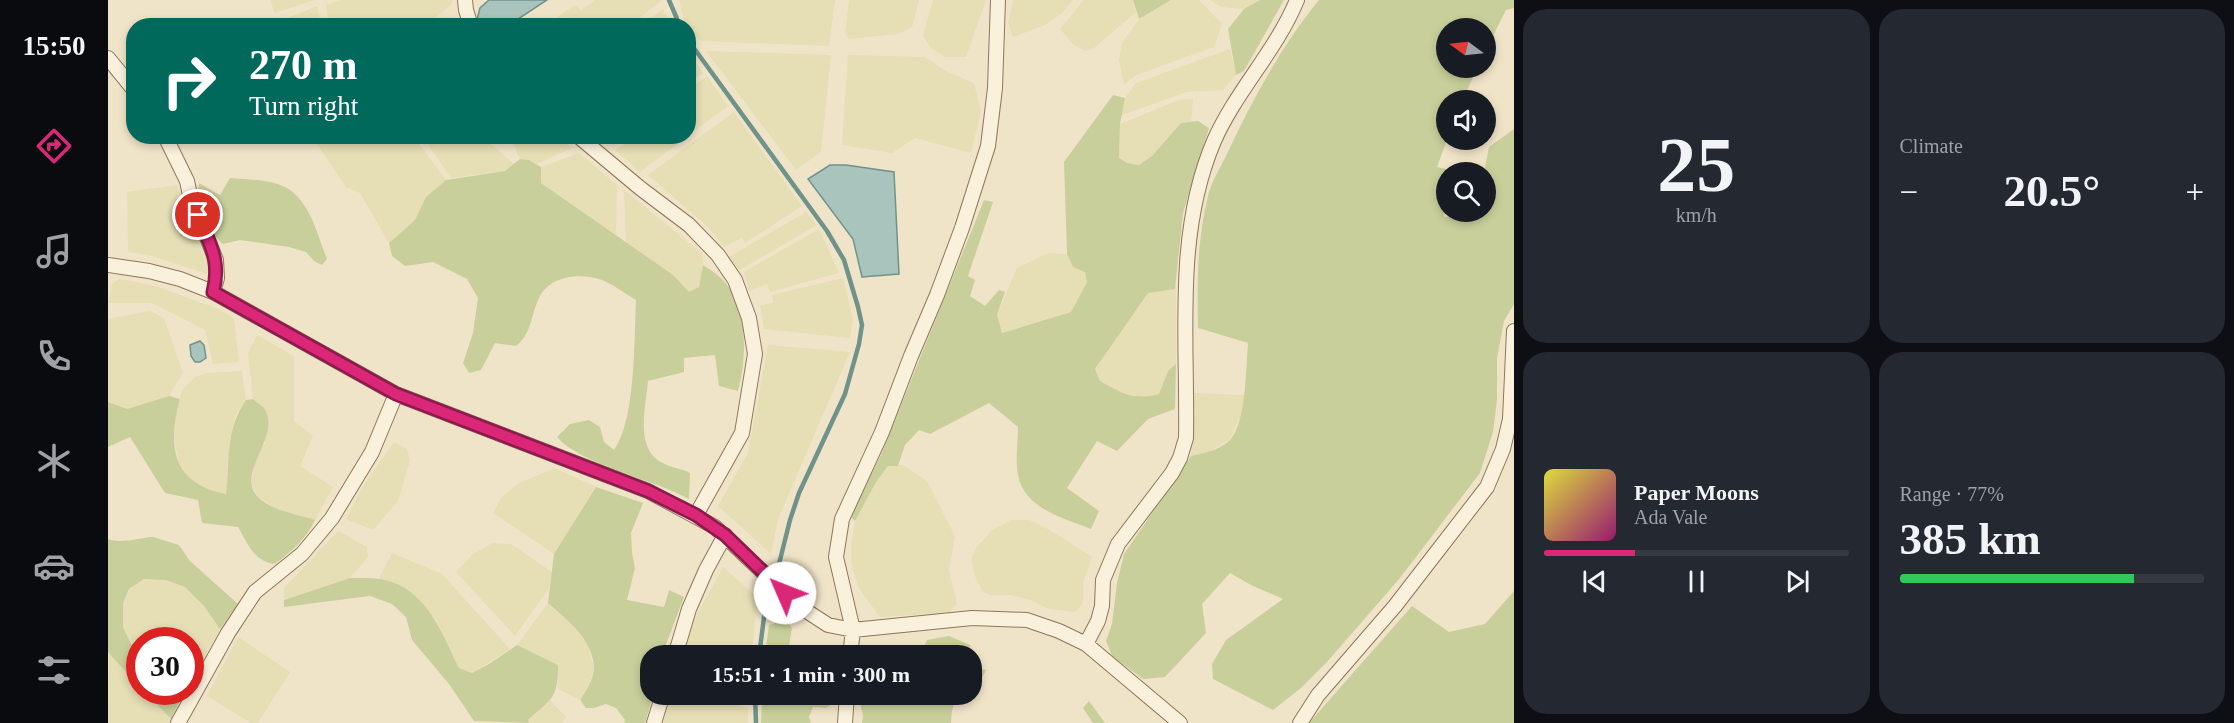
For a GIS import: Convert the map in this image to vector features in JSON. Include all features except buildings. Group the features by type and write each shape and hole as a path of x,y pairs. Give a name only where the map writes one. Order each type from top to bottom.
{"street":[{"path":"465,0 468,18"},
{"path":"851,645 853,630 836,557 842,519 882,432 937,295 962,228 988,146 995,88 998,0"},
{"path":"1086,644 1098,621 1102,606 1103,580 1118,544 1172,473 1180,458 1186,438 1186,253 1191,220 1207,162 1227,115 1276,39 1297,0"},
{"path":"108,58 126,80"},
{"path":"169,144 187,181 190,195 216,260 213,292"},
{"path":"588,144 689,225 718,255 735,280 749,318 754,354 742,433 696,515"},
{"path":"108,265 170,276 213,292 396,394 648,491 696,515 725,535 808,612 828,625 853,630 972,618 1027,620 1059,631 1086,644 1180,723"},
{"path":"1300,723 1318,695 1395,606 1487,487 1503,449 1510,419 1514,331"},
{"path":"177,723 228,633 255,592 303,554 332,518 372,452 396,394"},
{"path":"678,645 689,609 725,535"},
{"path":"654,723 660,705"},
{"path":"845,723 846,705"}],"shaded area":[{"path":"271,0 315,0 274,13"},
{"path":"341,0 453,0 451,5 435,18 328,18 326,5"},
{"path":"595,0 661,1 639,18 556,18 575,5 581,10"},
{"path":"679,0 835,0 829,46 701,41 696,36 696,18 683,18"},
{"path":"849,0 919,0 912,27 899,34 849,39 845,34"},
{"path":"933,0 986,0 966,57 945,57 931,48 923,36"},
{"path":"1013,0 1073,0 1062,13 1045,25 1013,37 1008,23"},
{"path":"1084,0 1133,0 1136,12 1093,49 1085,51 1074,45 1060,29"},
{"path":"1171,0 1199,0 1222,24 1214,47 1136,75 1124,85 1119,60 1122,43 1139,19"},
{"path":"1210,0 1260,0 1244,9 1221,7"},
{"path":"317,6 320,18 287,18"},
{"path":"663,9 668,18 651,18"},
{"path":"1230,49 1236,75 1223,90 1187,92 1122,115 1125,98 1136,83"},
{"path":"706,51 831,55 821,152 796,170"},
{"path":"848,55 925,57 944,70 974,83 981,111 971,153 915,138 892,153 842,145"},
{"path":"696,63 703,73 696,78"},
{"path":"707,76 728,106 696,130 696,84"},
{"path":"1193,99 1191,122 1181,123 1152,156 1139,165 1119,159 1120,124 1179,100"},
{"path":"734,112 802,206 745,243 742,238 724,247 707,226 648,175 690,144 696,144 696,140"},
{"path":"317,144 419,144 446,180 426,197 415,220 389,243 360,193 346,187"},
{"path":"428,144 491,144 515,165 505,171 451,178"},
{"path":"514,144 568,144 572,148 537,164 520,159"},
{"path":"625,144 678,144 640,172 615,150"},
{"path":"579,153 617,185 616,236 541,183 541,167"},
{"path":"177,185 210,265 207,274 149,255 128,252 127,192"},
{"path":"624,190 702,253 703,265 699,287 689,293 673,275 626,243"},
{"path":"806,212 817,225 738,271 729,257"},
{"path":"819,229 839,273 770,292 767,284 749,291 744,272"},
{"path":"1048,253 1067,254 1073,267 1085,271 1087,282 1071,312 1001,333 997,315 1017,268"},
{"path":"843,278 853,319 850,338 764,329 760,305 773,303 772,295"},
{"path":"119,279 152,285 222,310 234,319 239,362 213,364 205,330 152,303 108,303 112,284"},
{"path":"1176,285 1176,364 1168,371 1159,394 1142,399 1119,392 1100,381 1095,369 1148,293"},
{"path":"150,311 164,318 183,373 169,396 127,409 108,402 108,319"},
{"path":"257,335 294,356 294,421 313,436 300,466 333,487 315,520 277,509 258,497 251,484 255,460 265,443 264,409 253,399 248,353"},
{"path":"768,345 850,352 778,519 771,554 718,506 748,453"},
{"path":"242,371 246,400 236,415 231,434 227,494 210,491 191,482 179,463 174,438 182,390 195,377 208,373"},
{"path":"1194,393 1244,395 1241,414 1230,439 1209,452 1191,456"},
{"path":"394,442 407,449 410,461 398,501 373,530 346,519 361,489"},
{"path":"903,465 927,481 955,536 949,570 957,603 949,613 880,617 858,587 851,562 855,521 876,482 888,466"},
{"path":"555,468 596,487 554,554 493,513 501,498 519,483"},
{"path":"1011,520 1029,520 1048,529 1092,557 1083,583 1083,603 1075,612 1049,609 1030,600 1010,595 990,595 982,591 971,559 977,547 992,530"},
{"path":"338,531 367,547 368,557 350,578 284,600 284,588"},
{"path":"492,543 511,544 552,572 549,588 515,636 456,572 472,555"},
{"path":"392,553 442,574 510,649 472,673 459,668 436,622 392,582 378,580"},
{"path":"723,567 758,598 752,645 686,645 693,622"},
{"path":"144,579 166,580 186,587 204,606 220,629 204,657 204,627 126,627 126,634 123,627 123,603 129,590"},
{"path":"548,603 572,625 588,644 594,669 590,683 580,700 558,689 558,665 517,645"},
{"path":"238,637 290,672 258,723 251,723 207,696"},
{"path":"109,652 126,671 126,705 158,705 171,719 169,723 108,723"},
{"path":"550,700 566,717 562,723 529,723 528,721"},
{"path":"668,705 737,705 748,708 748,723 663,723"}],"green space":[{"path":"1133,0 1171,0 1139,19"},
{"path":"1260,0 1284,0 1244,71 1236,75 1228,29 1244,9"},
{"path":"1319,0 1514,0 1514,8 1506,10 1496,30 1496,18 1436,18 1436,78 1473,78 1467,90 1436,90 1436,150 1443,150 1439,162 1436,162 1436,222 1496,222 1496,162 1486,162 1488,150 1496,150 1496,142 1514,129 1514,304 1504,321 1497,358 1497,400 1493,432 1480,473 1400,578 1327,662 1301,688 1273,710 1213,679 1212,664 1226,640 1283,599 1230,573 1202,604 1206,633 1165,677 1143,679 1112,656 1106,641 1112,624 1117,583 1124,554 1191,456 1222,446 1230,440 1239,421 1244,394 1248,343 1198,328 1198,262 1204,213 1213,181 1256,96 1279,56"},
{"path":"1113,95 1125,98 1120,124 1119,158 1127,163 1139,165 1152,156 1181,123 1198,121 1209,128 1183,213 1175,289 1148,293 1095,369 1100,381 1128,395 1142,397 1159,394 1168,371 1176,364 1175,409 1148,419 1117,451 1097,441 1067,488 1099,511 1091,529 1047,511 1028,496 1022,487 1017,469 1018,427 989,403 930,434 919,430 905,445 898,466 888,466 876,482 855,521 850,516 880,457 984,200 993,202 968,276 975,280 970,296 985,306 999,290 1005,292 997,315 1002,333 1071,312 1087,282 1085,272 1073,267 1067,254 1064,162"},
{"path":"520,159 529,160 541,167 541,183 673,275 689,292 699,287 703,265 720,277 731,290 744,333 743,363 738,391 719,386 715,355 684,358 684,372 648,381 644,426 648,448 654,457 663,463 690,473 689,499 600,463 568,447 557,437 570,424 589,420 600,427 604,442 614,450 621,437 630,400 636,300 599,279 574,276 558,280 545,289 540,296 521,341 516,346 495,343 481,370 469,373 463,363 473,333 478,298 467,279 433,262 405,266 392,256 389,243 415,220 426,197 446,180 505,171"},
{"path":"230,178 277,184 284,186 297,196 309,212 327,259 322,265 314,261 306,252 289,247 240,240 223,244 217,239 207,225 201,208 199,183 220,195"},
{"path":"169,396 180,399 174,432 178,460 184,472 194,482 226,494 231,434 239,411 246,400 253,399 264,408 268,419 268,430 254,466 251,477 252,487 258,497 270,506 315,520 298,544 275,564 268,563 257,556 238,527 202,523 198,500 165,493 130,437 108,447 108,402 127,409"},
{"path":"596,487 643,503 631,533 635,568 627,600 664,607 669,590 684,597 666,645 640,645 640,705 650,705 645,723 624,723 625,720 616,708 606,704 586,708 580,700 593,673 593,659 578,632 548,603 554,554"},
{"path":"153,537 179,545 190,561 238,604 220,629 204,606 185,587 166,580 144,579 129,589 123,603 126,672 108,652 108,539 124,541"},
{"path":"350,578 387,580 416,596 441,630 459,668 472,673 517,645 558,665 555,692 528,720 529,723 474,721 449,684 412,640 406,617 392,604 370,596 284,607 284,600"},
{"path":"1514,591 1514,723 1309,723 1412,606 1449,632 1485,624"},
{"path":"782,621 788,623 792,628 789,645 766,645 769,625"},
{"path":"949,636 970,645 925,645 927,640"},
{"path":"1089,701 1105,723 1093,723 1083,708"},
{"path":"158,705 178,705 171,719"},
{"path":"762,705 831,705 826,708 813,707 809,717 811,723 761,723"},
{"path":"860,705 954,705 951,723 862,723"}],"water":[{"path":"489,0 547,0 520,18 478,18 480,8"},
{"path":"830,165 894,172 899,274 862,277 853,239 808,179"},
{"path":"200,341 204,345 206,358 195,362 191,356 190,345"}],"waterway":[{"path":"669,0 677,18"},
{"path":"696,51 827,231 844,260 862,325 845,394 799,493 778,568"},
{"path":"760,645 766,602"},
{"path":"755,705 756,723"}],"route":[{"path":"198,215 216,260 213,292 396,394 648,491 696,515 725,535 785,593"}]}
